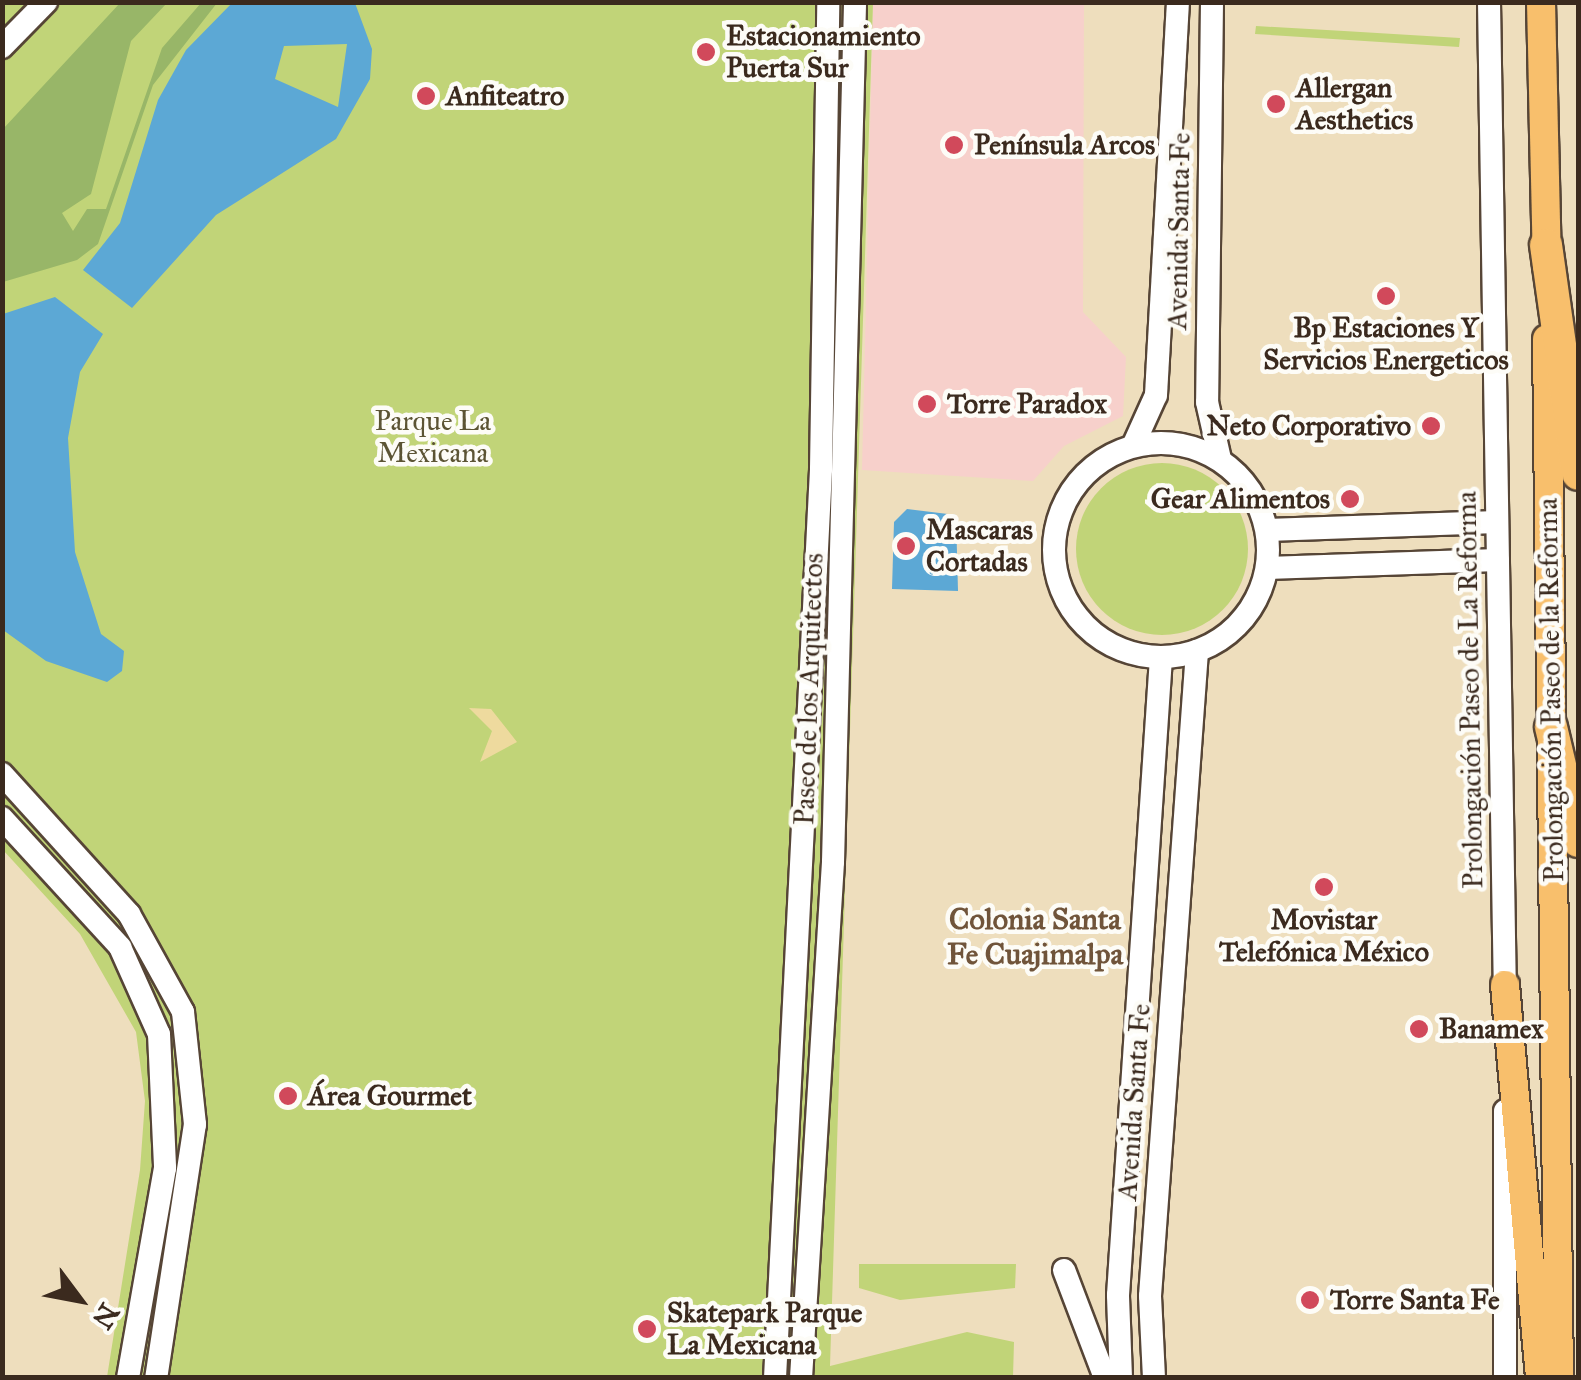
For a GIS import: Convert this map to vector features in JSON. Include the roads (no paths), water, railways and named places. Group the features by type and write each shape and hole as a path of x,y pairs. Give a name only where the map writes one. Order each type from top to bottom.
{"highway":[{"path":"1546,245 1578,474"},
{"path":"1551,727 1578,842"}],"main road":[{"name":"Prolongación Paseo de la Reforma","path":"1541,2 1559,1378"},
{"path":"1505,984 1540,1378"}],"street":[{"path":"2,47 46,2"},
{"name":"Paseo de los Arquitectos","path":"801,1370 833,862 838,282 828,2"},
{"name":"Paseo de los Arquitectos","path":"775,1370 854,2"},
{"name":"Avenida Santa Fe","path":"1132,446 1156,395 1178,2"},
{"name":"Avenida Santa Fe","path":"1212,2 1207,402 1220,459"},
{"name":"Prolongación Paseo de La Reforma","path":"1489,2 1505,984 1505,1378"},
{"path":"1162,442 1220,459 1252,493 1267,530 1267,568 1243,619 1197,651 1161,658 1094,635 1057,579 1053,546 1068,498 1102,460 1132,446 1162,442"},
{"path":"1267,530 1498,522"},
{"path":"1267,568 1498,560"},
{"name":"Avenida Santa Fe","path":"1154,1378 1150,1296 1197,651"},
{"name":"Avenida Santa Fe","path":"1121,1378 1118,1295 1161,658"},
{"path":"2,774 129,914 165,970 186,1028 195,1124 156,1378"},
{"path":"2,818 120,947 160,1034 165,1168 128,1378"},
{"path":"806,860 833,862"},
{"path":"160,1034 186,1028"},
{"path":"1064,1270 1105,1378"},
{"path":"775,1370 801,1370"}],"water":[{"path":"232,3 355,3 372,49 370,79 336,139 216,215 132,308 83,270 120,223 158,100 186,50","holes":["347,44 338,107 275,79 284,46"]},
{"path":"55,297 103,334 80,372 68,438 75,552 101,634 124,651 122,671 107,682 46,661 3,630 3,314"},
{"path":"907,509 956,515 958,591 892,589 894,522"}],"place":[{"name":"Estacionamiento Puerta Sur","path":"706,52"},
{"name":"Anfiteatro","path":"426,96"},
{"name":"Allergan Aesthetics","path":"1276,104"},
{"name":"Península Arcos","path":"954,145"},
{"name":"Bp Estaciones Y Servicios Energeticos","path":"1386,296"},
{"name":"Torre Paradox","path":"927,404"},
{"name":"Neto Corporativo","path":"1431,426"},
{"name":"Gear Alimentos","path":"1350,499"},
{"name":"Mascaras Cortadas","path":"906,546"},
{"name":"Movistar Telefónica México","path":"1324,887"},
{"name":"Banamex","path":"1419,1029"},
{"name":"Área Gourmet","path":"288,1096"},
{"name":"Torre Santa Fe","path":"1310,1300"},
{"name":"Skatepark Parque La Mexicana","path":"647,1329"}],"district":[{"name":"Colonia Santa Fe Cuajimalpa","path":"1035,936"}],"park label":[{"name":"Parque La Mexicana","path":"433,437"}]}
